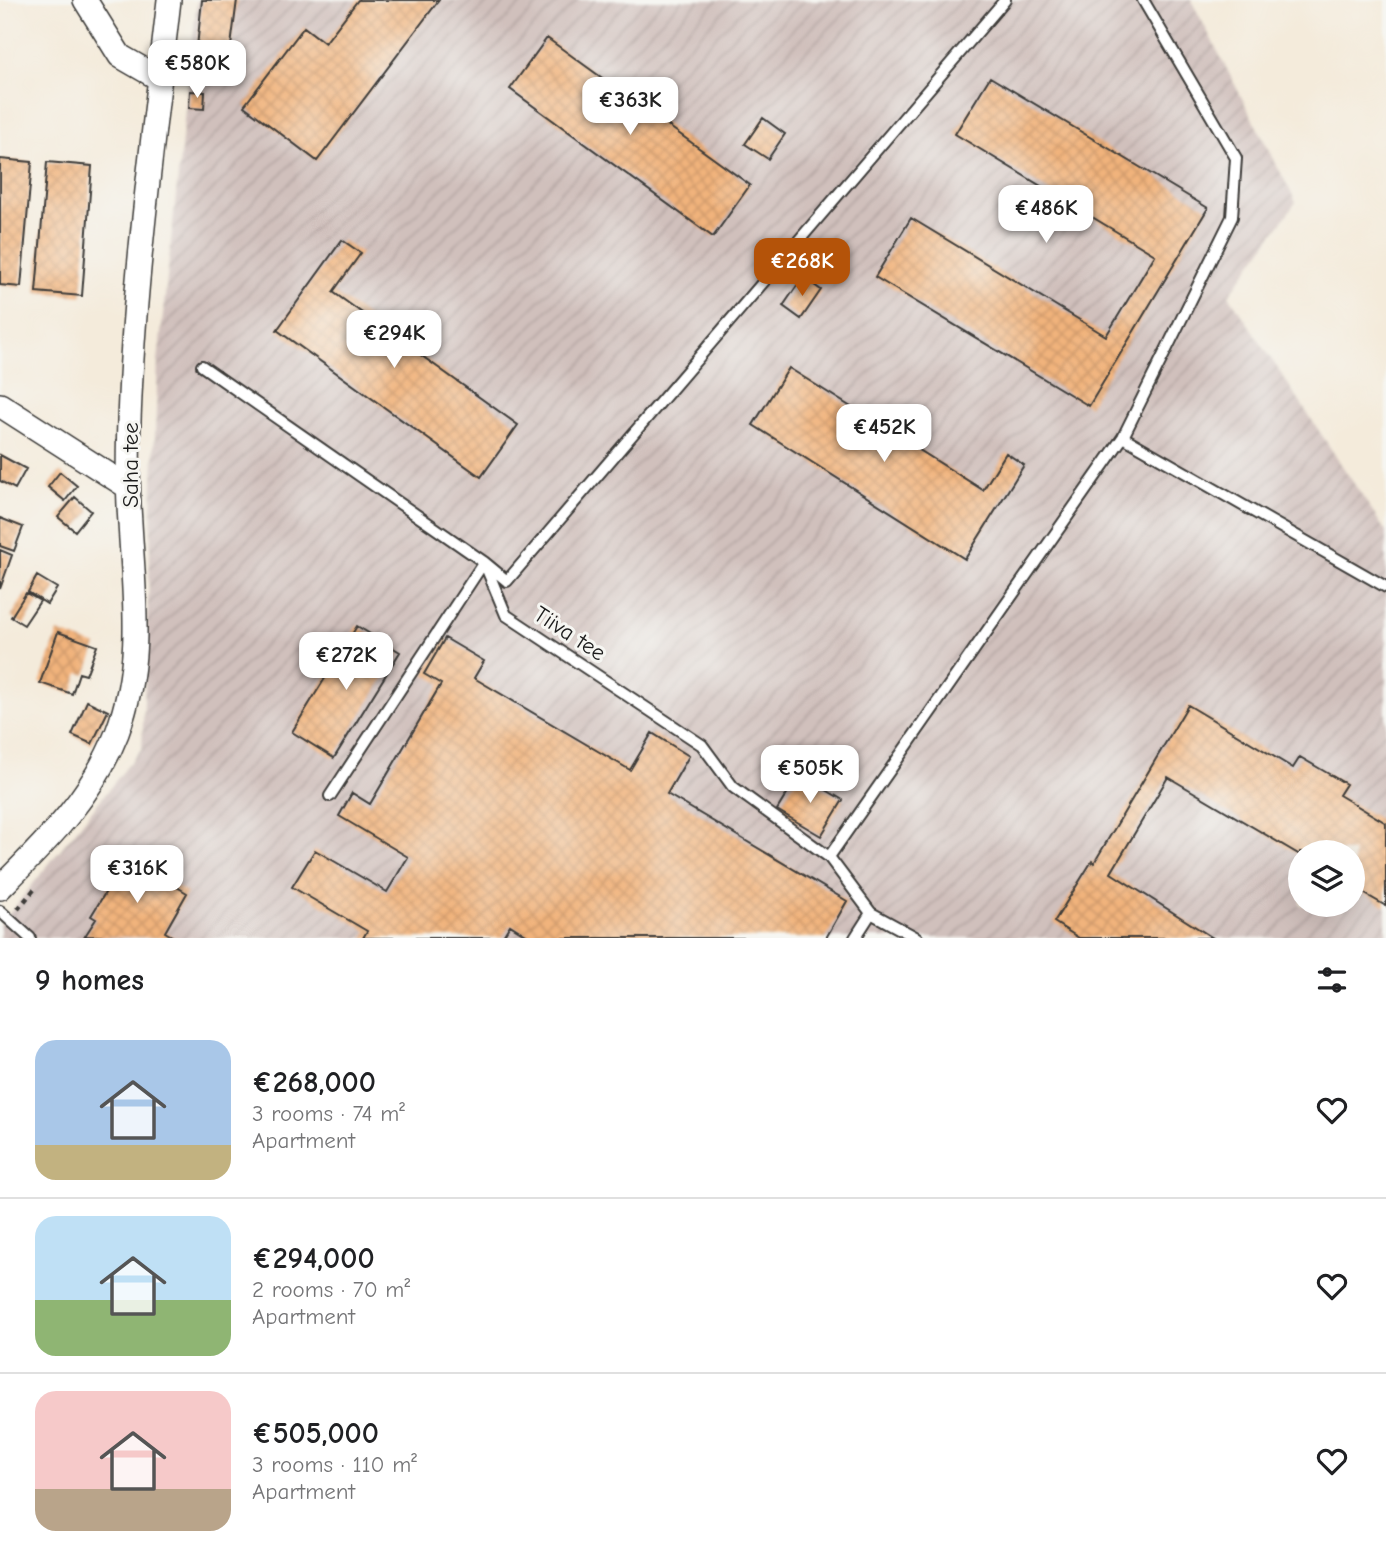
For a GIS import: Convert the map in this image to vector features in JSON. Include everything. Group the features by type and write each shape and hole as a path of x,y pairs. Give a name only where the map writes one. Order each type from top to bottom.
{"street":[{"path":"85,0 120,56 160,79"},
{"name":"Saha tee","path":"0,888 58,830 89,788 117,733 131,685 137,627 128,487 130,396 137,289 170,0"},
{"path":"0,405 128,487"}],"lane":[{"path":"202,366 484,562 507,581 1005,0"},
{"path":"830,857 1123,437 1232,217 1236,158 1143,0"},
{"path":"1123,437 1386,587"},
{"path":"330,796 484,562"},
{"name":"Tiiva tee","path":"484,562 506,615 702,745 733,787 830,857 871,912 917,938"},
{"path":"0,911 30,938"},
{"path":"855,938 871,912"}],"shaded area":[{"path":"197,0 1191,0 1296,202 1229,295 1386,532 1386,938 0,938 0,925 142,748 158,361"}],"building":[{"path":"202,0 237,0 228,69 195,66"},
{"path":"358,0 439,0 317,161 244,106 304,27 325,43"},
{"path":"547,38 750,185 713,237 510,89"},
{"path":"990,77 1208,208 1089,406 875,277 911,218 1106,336 1155,255 955,134"},
{"path":"190,91 205,92 204,109 189,108"},
{"path":"763,118 785,134 768,159 745,144"},
{"path":"0,159 32,162 21,287 0,285"},
{"path":"47,162 92,166 82,296 36,292"},
{"path":"342,240 361,253 333,292 518,425 481,477 277,330"},
{"path":"803,277 821,290 801,319 783,306"},
{"path":"789,368 983,490 1006,453 1024,465 965,559 753,425"},
{"path":"0,455 26,469 15,489 0,481"},
{"path":"60,472 77,486 65,501 48,487"},
{"path":"75,497 91,511 75,531 58,517"},
{"path":"0,518 23,527 14,551 0,546"},
{"path":"0,550 12,555 0,589"},
{"path":"37,576 57,588 47,604 28,592"},
{"path":"26,593 40,601 24,625 11,617"},
{"path":"357,626 400,652 334,758 292,732"},
{"path":"58,632 97,646 86,675 79,673 72,694 40,683"},
{"path":"445,638 484,661 474,678 630,770 652,733 689,756 667,794 847,901 826,938 531,938 510,925 502,938 363,938 367,931 292,887 315,850 387,892 408,857 339,816 352,793 370,804 441,684 424,674"},
{"path":"87,701 108,711 92,744 72,735"},
{"path":"1188,705 1293,768 1300,757 1346,784 1339,795 1386,823 1386,906 1365,894 1365,840 1288,840 1288,848 1168,777 1111,873 1213,938 1079,938 1054,922 1092,861 1094,863"},
{"path":"799,774 843,800 821,836 777,810"},
{"path":"127,857 187,893 165,932 175,938 85,936 96,919 91,916"}]}
